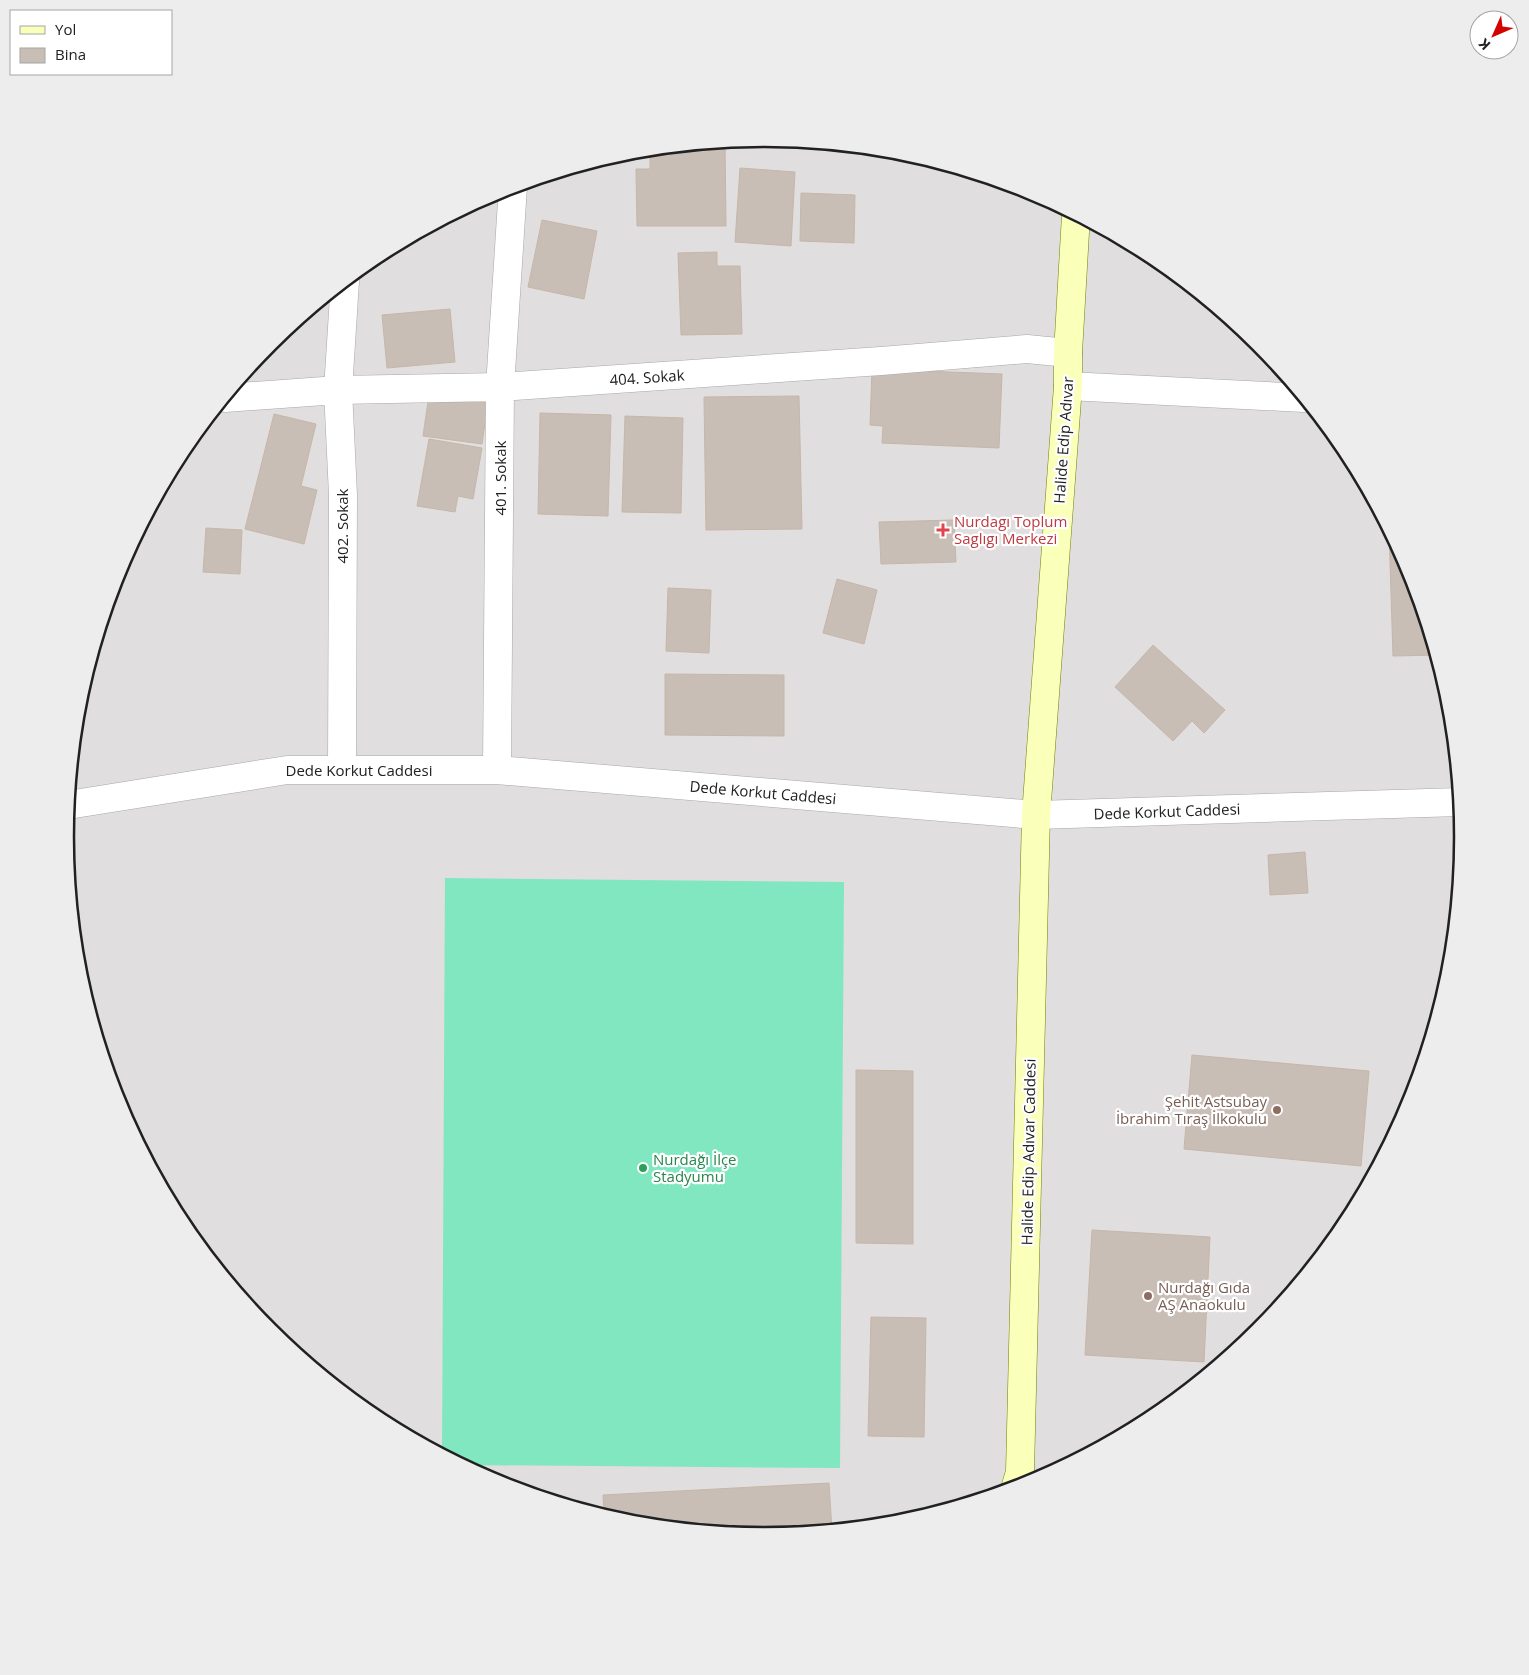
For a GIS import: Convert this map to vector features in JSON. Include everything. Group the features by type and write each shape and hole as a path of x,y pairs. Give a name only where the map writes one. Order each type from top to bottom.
{"street":[{"name":"401. Sokak","path":"497,770 500,388 512,194"},
{"name":"Halide Edip Adıvar","path":"1036,814 1068,386 1068,353 1076,221"},
{"name":"402. Sokak","path":"342,770 343,495 338,390 345,289"},
{"name":"404. Sokak","path":"232,397 338,390 500,388 1026,349 1068,353"},
{"path":"1068,386 1297,398"},
{"name":"Dede Korkut Caddesi","path":"75,804 287,770 497,770 1036,814 1454,802"},
{"name":"Halide Edip Adıvar Caddesi","path":"1018,1480 1020,1472 1036,814"}],"shaded area":[{"path":"719,148 810,148 899,160 943,170 987,183 1029,199 1070,218 1110,239 1185,289 1253,349 1284,382 1313,417 1363,492 1403,573 1419,615 1442,703 1454,792 1454,883 1442,972 1432,1016 1419,1060 1403,1102 1384,1143 1363,1183 1313,1258 1253,1326 1220,1357 1185,1386 1110,1436 1029,1476 987,1492 899,1515 855,1522 810,1527 719,1527 630,1515 586,1505 542,1492 500,1476 459,1457 419,1436 344,1386 276,1326 245,1293 216,1258 166,1183 126,1102 110,1060 87,972 80,928 75,883 75,792 87,703 97,659 110,615 126,573 145,532 166,492 216,417 276,349 309,318 344,289 419,239 500,199 542,183 630,160 674,153"}],"green space":[{"name":"Nurdağı İlçe Stadyumu","path":"445,878 844,882 840,1468 477,1465 442,1448"}],"building":[{"path":"725,148 726,226 637,226 636,169 650,169 650,157"},
{"path":"740,168 795,172 791,246 735,242"},
{"path":"801,193 855,195 854,243 800,241"},
{"path":"542,220 597,231 584,299 528,287"},
{"path":"717,252 717,266 740,266 742,334 681,335 678,253"},
{"path":"450,309 455,362 387,368 382,315"},
{"path":"872,369 1002,374 999,448 882,443 883,426 870,425"},
{"path":"429,395 488,403 482,444 423,436"},
{"path":"799,396 802,529 706,530 704,397"},
{"path":"540,413 611,415 608,516 538,514"},
{"path":"274,414 316,424 301,486 317,490 304,544 245,529"},
{"path":"625,416 683,418 681,513 622,512"},
{"path":"429,439 482,448 473,499 458,496 455,512 417,506"},
{"path":"954,520 956,562 881,564 879,522"},
{"path":"206,528 242,530 240,574 203,572"},
{"path":"1389,544 1419,615 1431,655 1393,656"},
{"path":"837,579 877,590 864,644 823,633"},
{"path":"668,588 711,590 709,653 666,651"},
{"path":"1153,645 1225,710 1204,733 1192,721 1173,741 1115,687"},
{"path":"665,674 784,675 784,736 665,735"},
{"path":"1305,852 1308,893 1270,895 1268,855"},
{"name":"Şehit Astsubay İbrahim Tıraş İlkokulu","path":"1192,1055 1369,1071 1361,1166 1184,1149"},
{"path":"856,1070 913,1071 913,1244 856,1243"},
{"name":"Nurdağı Gıda AŞ Anaokulu","path":"1092,1230 1210,1237 1204,1362 1085,1355"},
{"path":"871,1317 926,1318 924,1437 868,1436"},
{"path":"829,1483 832,1525 764,1528 719,1527 674,1522 604,1509 603,1495"}],"place":[{"name":"Nurdagı Toplum Saglıgı Merkezi","path":"943,530"},
{"name":"Şehit Astsubay İbrahim Tıraş İlkokulu","path":"1277,1110"},
{"name":"Nurdağı İlçe Stadyumu","path":"643,1168"},
{"name":"Nurdağı Gıda AŞ Anaokulu","path":"1148,1296"}]}
